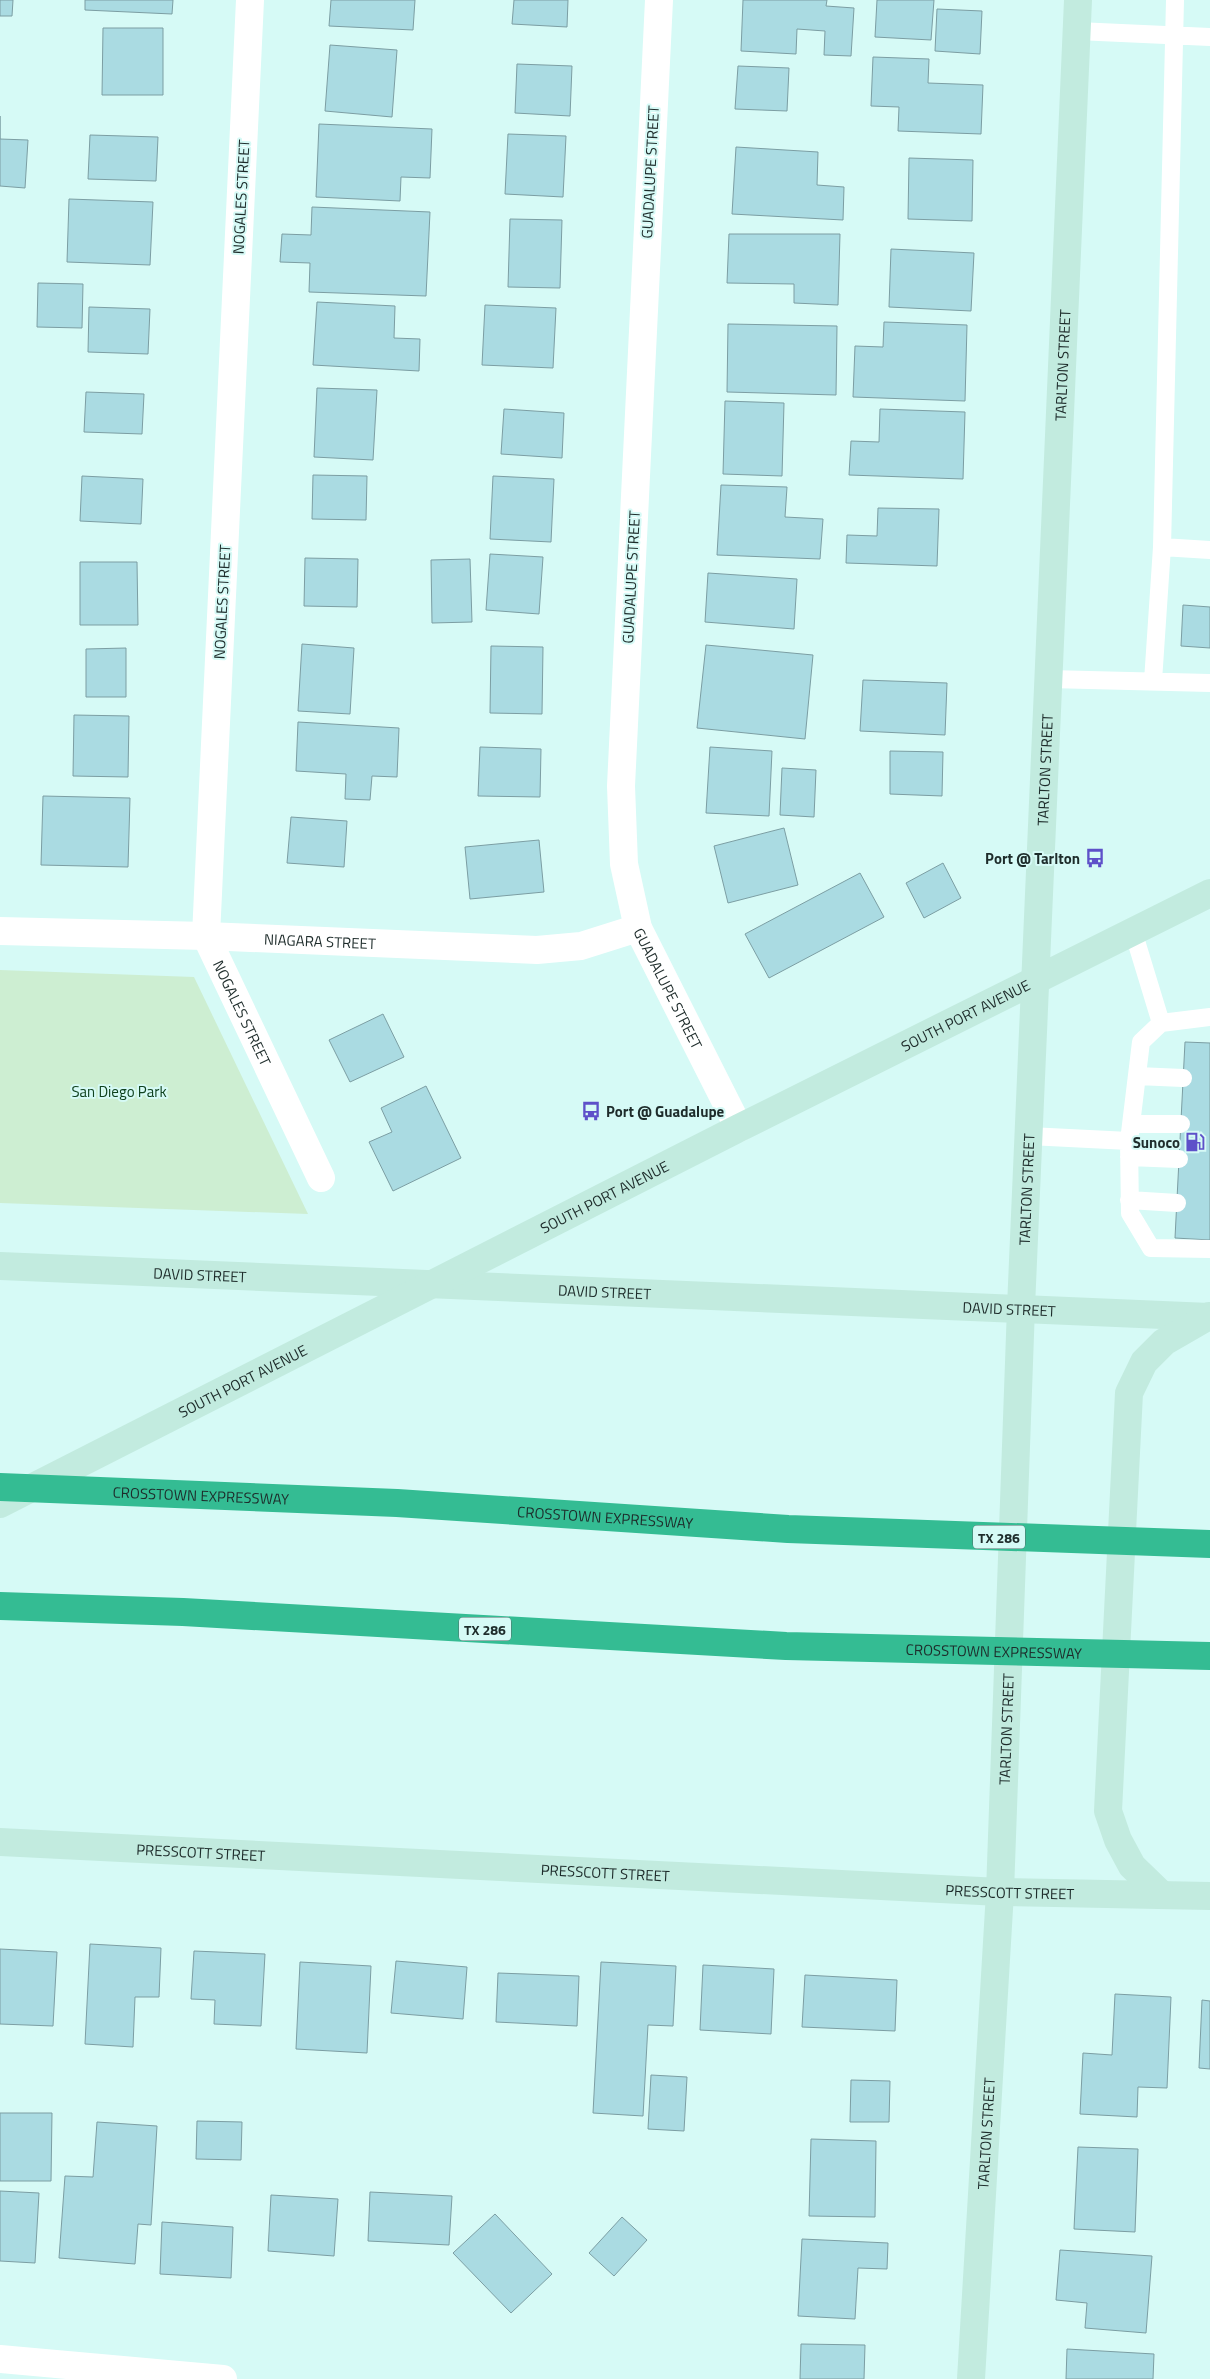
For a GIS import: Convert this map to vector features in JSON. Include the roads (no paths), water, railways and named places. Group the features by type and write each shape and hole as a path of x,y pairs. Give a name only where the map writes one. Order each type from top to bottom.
{"highway":[{"name":"CROSSTOWN EXPRESSWAY","path":"0,1487 397,1503 788,1529 1210,1544"},
{"name":"CROSSTOWN EXPRESSWAY","path":"0,1606 183,1612 786,1646 1208,1656"}],"main road":[{"name":"TARLTON STREET","path":"971,2379 1000,1892 1021,1307 1078,0"},
{"name":"SOUTH PORT AVENUE","path":"0,1504 434,1285 739,1128 1210,893"},
{"name":"DAVID STREET","path":"0,1266 1210,1316"},
{"path":"1162,1895 1132,1866 1118,1840 1108,1811 1129,1393 1144,1362 1164,1342 1210,1316"},
{"name":"PRESSCOTT STREET","path":"0,1842 1000,1892 1210,1896"}],"street":[{"name":"NOGALES STREET","path":"250,0 206,936 321,1178"},
{"name":"GUADALUPE STREET","path":"659,0 621,786 624,864 638,928 739,1128"},
{"name":"NIAGARA STREET","path":"0,931 206,936 537,950 581,946 638,928"},
{"path":"0,2359 223,2379"}],"lane":[{"path":"1153,681 1162,546 1175,0"},
{"path":"1077,31 1210,37"},
{"path":"1162,546 1210,550"},
{"path":"1049,678 1210,683"},
{"path":"1133,931 1162,1023"},
{"path":"1210,1017 1162,1023 1141,1042 1129,1149 1130,1213 1151,1248 1210,1249"},
{"path":"1138,1076 1183,1078"},
{"path":"1131,1124 1180,1124"},
{"path":"1029,1136 1129,1149 1179,1159"},
{"path":"1129,1200 1176,1202"}],"place":[{"name":"Port @ Tarlton","path":"1095,858"},
{"name":"Port @ Guadalupe","path":"591,1111"},
{"name":"Sunoco","path":"1195,1142"}],"park label":[{"name":"San Diego Park","path":"119,1091"}]}
